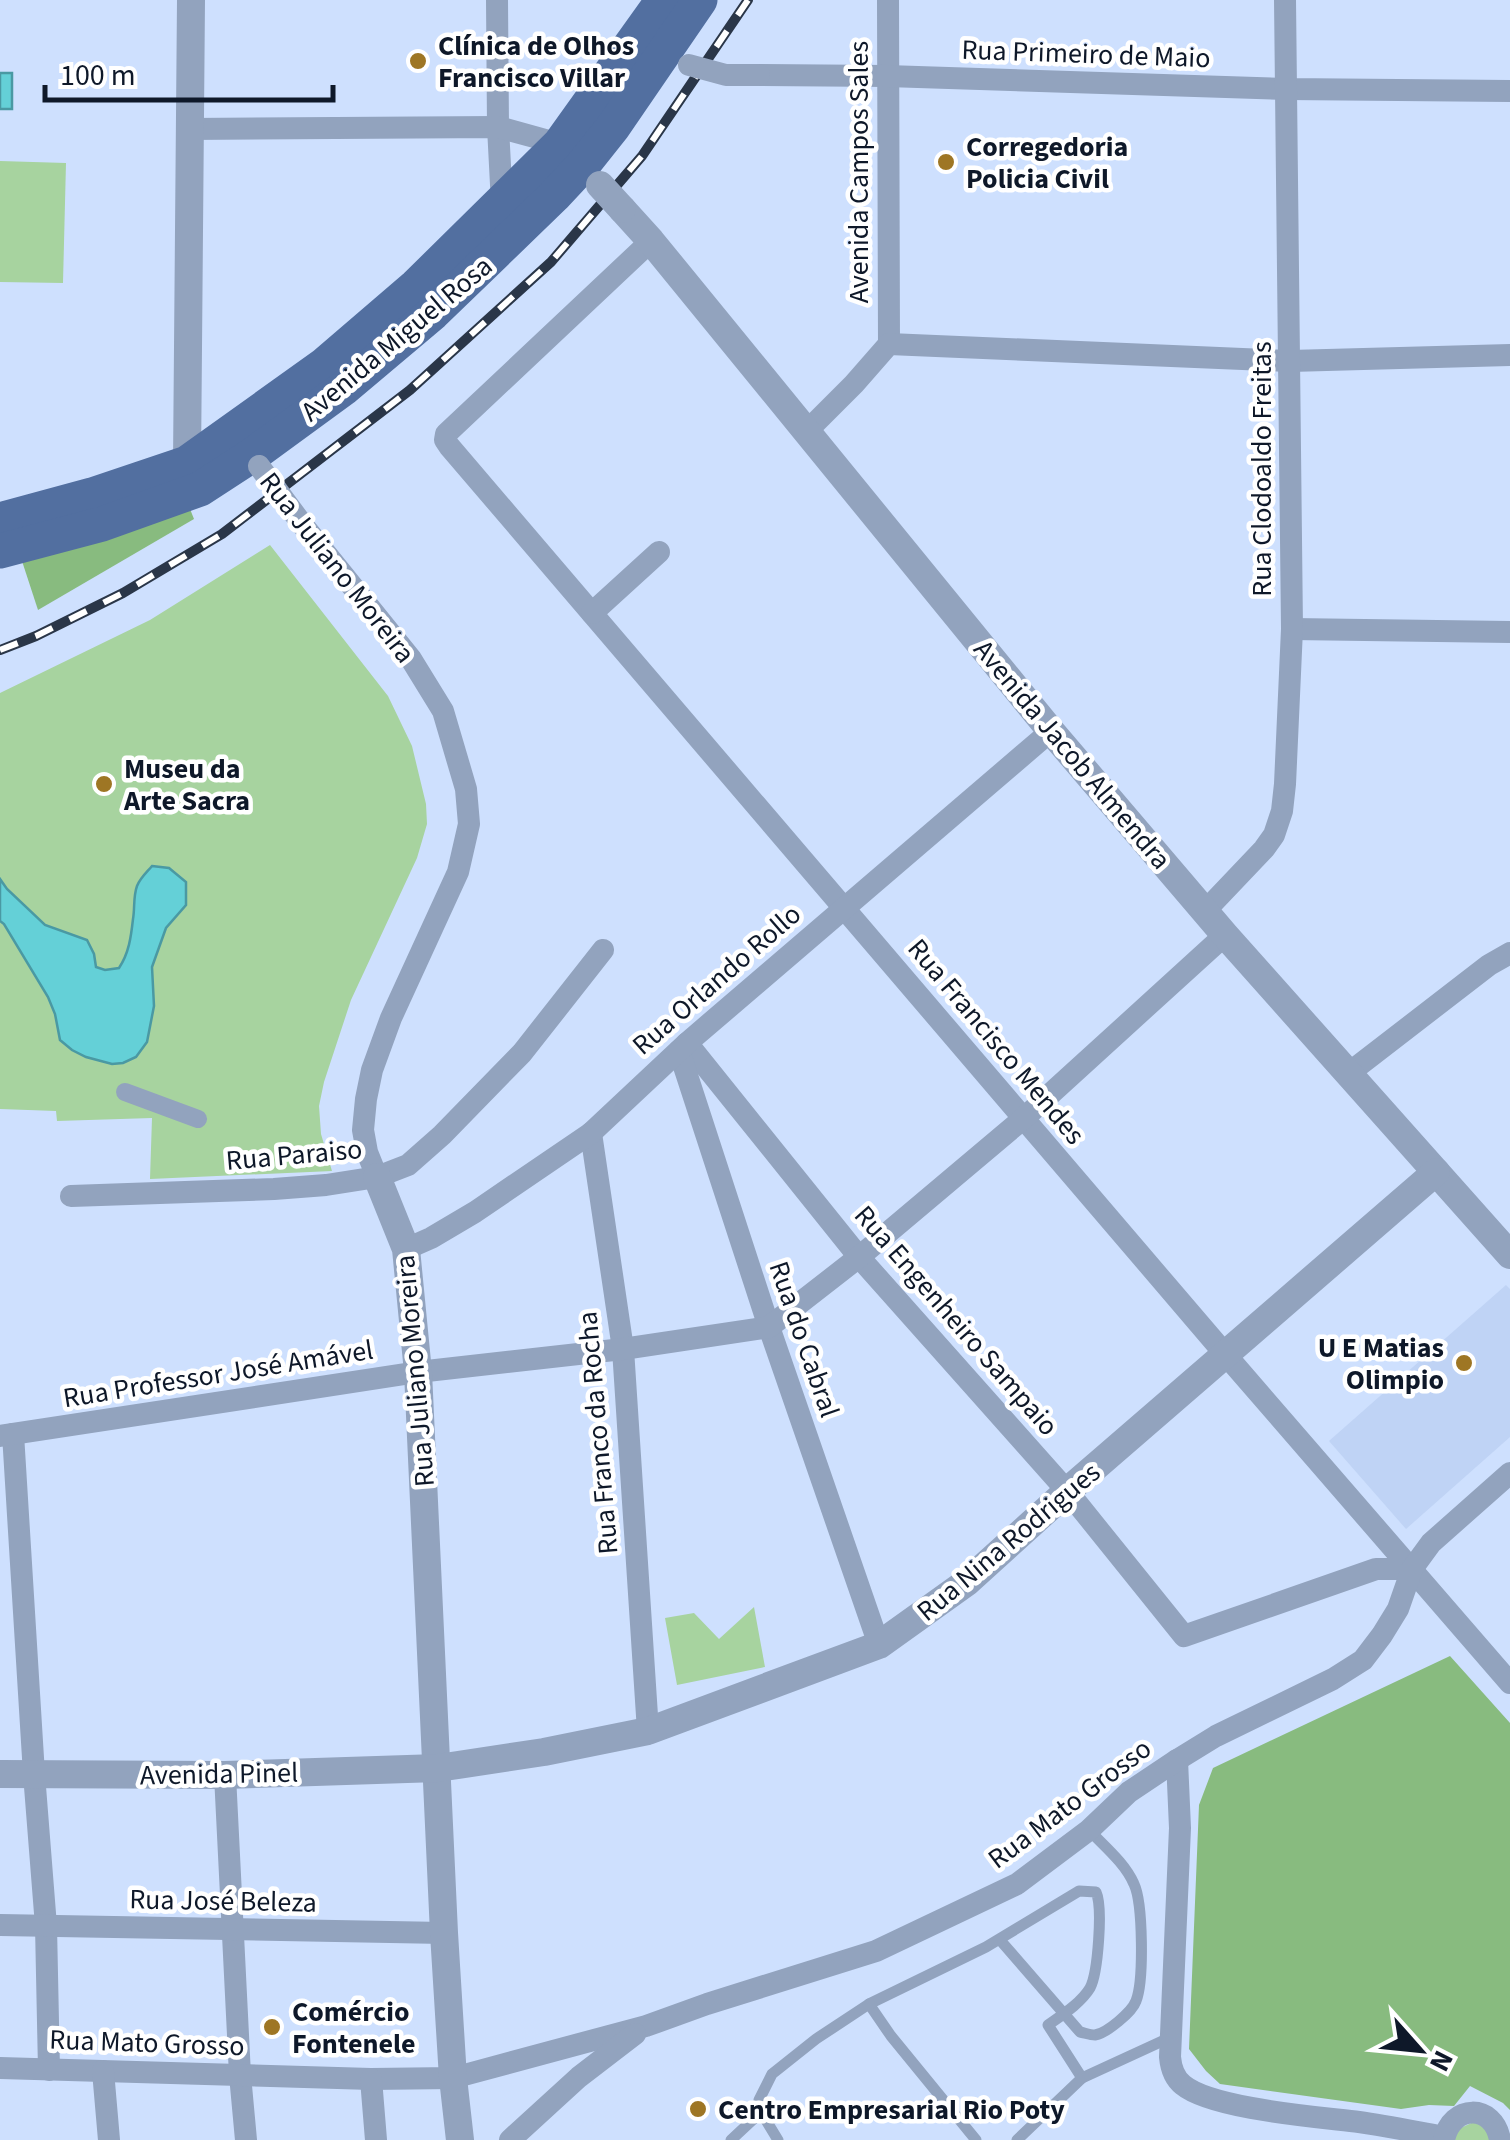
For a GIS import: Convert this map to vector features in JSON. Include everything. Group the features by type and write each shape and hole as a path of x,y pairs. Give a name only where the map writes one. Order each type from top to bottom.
{"main road":[{"name":"Avenida Miguel Rosa","path":"193,476 416,286 502,204 581,165 663,0"},
{"name":"Avenida Miguel Rosa","path":"0,552 97,510 193,476 255,461 434,313 554,196 677,59 700,0"},
{"name":"Avenida Miguel Rosa","path":"0,520 97,510"}],"street":[{"path":"191,0 193,476"},
{"path":"497,0 502,204"},
{"name":"Avenida Campos Sales","path":"888,0 889,344"},
{"name":"Rua Clodoaldo Freitas","path":"1206,910 1274,835 1286,784 1292,630 1285,0"},
{"name":"Rua Primeiro de Maio","path":"677,59 726,75 1510,91"},
{"path":"189,129 498,127 581,165"},
{"name":"Avenida Jacob Almendra","path":"581,165 650,241 1051,731 1225,935 1510,1256"},
{"name":"Rua Francisco Mendes","path":"650,241 446,434 445,440 1510,1683"},
{"path":"806,432 889,344 1290,360 1510,356"},
{"name":"Rua Juliano Moreira","path":"255,461 411,659 443,711 466,790 469,824 458,872 391,1018 372,1070 363,1130 366,1152 406,1249 418,1372 444,1933 452,2078 460,2140"},
{"path":"592,613 659,552"},
{"path":"1292,630 1510,632"},
{"name":"Rua Orlando Rollo","path":"406,1249 475,1212 590,1133 683,1047 1051,731"},
{"path":"768,1327 859,1257 1024,1118 1225,935"},
{"name":"Rua Paraiso","path":"71,1196 274,1189 377,1178 408,1164 442,1136 522,1053 604,950"},
{"path":"1349,1073 1510,952"},
{"name":"Rua Engenheiro Sampaio","path":"683,1047 859,1257 1068,1492 1184,1636 1376,1569 1412,1570"},
{"name":"Rua do Cabral","path":"683,1047 768,1327 879,1645"},
{"path":"134,1091 197,1114"},
{"name":"Rua Franco da Rocha","path":"590,1133 624,1349 648,1730"},
{"name":"Rua Nina Rodrigues","path":"438,1768 544,1752 648,1730 879,1645 967,1582 1436,1172"},
{"name":"Rua Professor José Amável","path":"6,1436 418,1372 624,1349 768,1327"},
{"path":"6,1436 46,1926 50,2070"},
{"name":"Rua Mato Grosso","path":"0,2068 452,2078 646,2026 876,1951 1017,1884 1089,1830 1128,1792 1176,1760 1363,1660 1398,1609 1412,1570 1431,1544 1510,1473"},
{"path":"1176,1760 1180,1800 1170,2038 1171,2067 1181,2084 1218,2100 1261,2110 1366,2123 1444,2138 1453,2120 1470,2112 1495,2124 1500,2140"},
{"name":"Avenida Pinel","path":"0,1774 225,1775 438,1768"},
{"path":"225,1775 246,2140"},
{"path":"1128,1792 1180,1800"},
{"name":"Rua José Beleza","path":"0,1926 444,1933"},
{"name":"Rua Mato Grosso","path":"510,2140 578,2077 646,2026"},
{"path":"569,2048 588,2059 578,2077"},
{"path":"102,2071 109,2140"},
{"path":"371,2079 376,2140"}],"lane":[{"path":"1000,1940 1080,2032 1100,2034 1130,2012 1140,1991 1142,1950 1136,1886 1089,1830"},
{"path":"778,2140 761,2112 759,2100 772,2074 869,2004 1000,1940 1079,1891 1096,1892 1100,1898 1092,1986 1048,2026 1082,2078"},
{"path":"869,2004 976,2140"},
{"path":"1017,2140 1082,2078 1170,2038"},
{"path":"731,2140 761,2112"}],"shaded area":[{"path":"0,73 12,73 12,109 0,109"},
{"path":"0,161 66,163 63,283 0,282"},
{"path":"190,509 194,519 38,610 21,558"},
{"path":"270,545 388,696 412,746 427,824 417,858 351,1000 324,1082 319,1106 321,1134 332,1171 150,1179 152,1118 57,1121 56,1111 0,1109 0,693 150,620"},
{"path":"152,866 169,868 186,882 186,905 166,928 152,967 154,1006 147,1042 136,1057 123,1063 86,1057 60,1040 48,997 0,921 0,879 45,925 87,940 96,967 105,970 119,968 125,957 136,890"},
{"name":"U E Matias Olimpio","path":"1506,1285 1510,1289 1510,1437 1406,1529 1329,1441"},
{"path":"754,1607 765,1667 677,1685 665,1618 694,1613 719,1639"},
{"path":"1450,1656 1510,1723 1510,2110 1470,2086 1454,2106 1401,2109 1220,2084 1189,2049 1199,1805 1213,1768"},
{"path":"1478,2120 1493,2140 1451,2140 1454,2131"}],"railway":[{"path":"0,650 123,593 222,534 410,390 551,262 642,156 748,0"}],"place":[{"name":"Clínica de Olhos Francisco Villar","path":"418,61"},
{"name":"Corregedoria Policia Civil","path":"946,162"},
{"name":"Museu da Arte Sacra","path":"104,784"},
{"name":"U E Matias Olimpio","path":"1464,1363"},
{"name":"Comércio Fontenele","path":"272,2027"},
{"name":"Centro Empresarial Rio Poty","path":"698,2109"}]}
